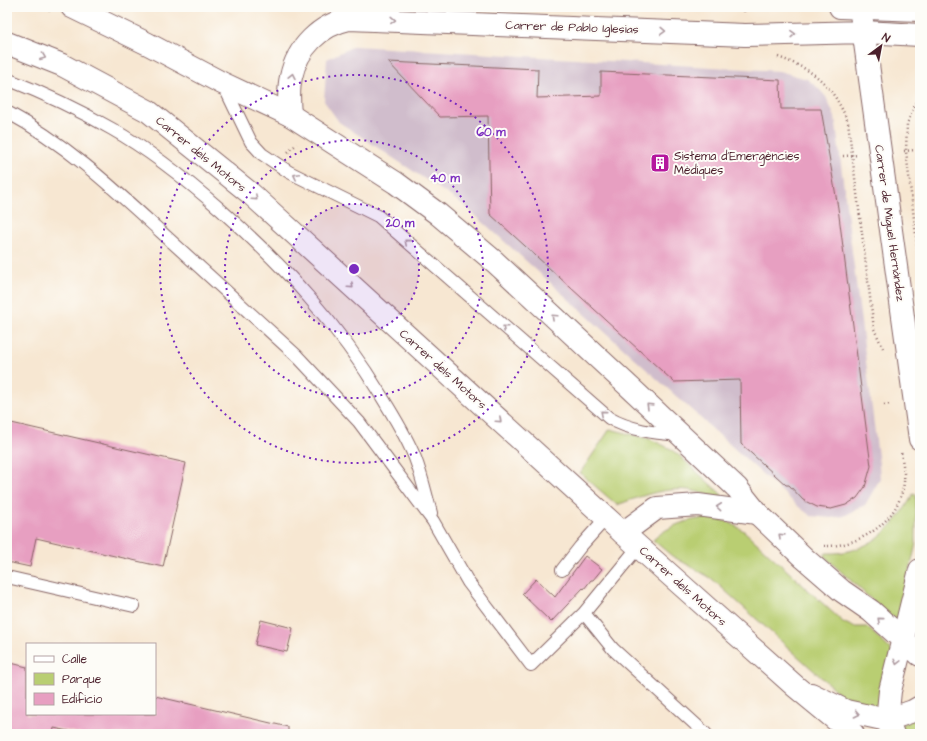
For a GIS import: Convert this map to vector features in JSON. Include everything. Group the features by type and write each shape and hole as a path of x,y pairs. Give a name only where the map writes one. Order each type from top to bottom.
{"street":[{"path":"72,7 148,44 222,83 290,115 396,183 438,214 495,262 736,488 757,513 842,592 871,611 920,655"},
{"path":"840,7 920,10"},
{"name":"Carrer de Miguel Hernández","path":"860,7 920,439"},
{"name":"Carrer de Pablo Iglesias","path":"290,115 290,78 294,66 303,49 314,36 325,28 340,21 349,19 746,35 864,32 920,35"},
{"name":"Carrer dels Motors","path":"7,43 62,65 148,111 250,193 606,518 796,687 853,734"},
{"path":"631,540 657,508 698,505 757,513"},
{"path":"890,727 890,691 920,570"},
{"path":"796,687 846,712 890,727"},
{"path":"890,727 920,707"}],"lane":[{"path":"7,79 68,106 114,129 194,187 269,255 311,299 338,331 367,373 399,425 416,459 433,521"},
{"path":"222,83 251,142 262,154 288,172 378,216 609,418 619,424 660,433 679,435"},
{"path":"7,112 46,136 84,164 297,356 359,422 433,521 468,582 531,664 584,613 631,540"},
{"path":"562,570 606,518"},
{"path":"7,577 134,606"},
{"path":"584,613 613,649 706,734"}],"path":[{"path":"774,56 801,67 828,86 840,103 848,122 851,156 874,329 883,345 884,353"},
{"path":"920,97 916,102 907,124 906,151 920,265"},
{"path":"283,157 302,140"},
{"name":"Carrer de Miguel Hernández","path":"902,152 916,150"},
{"name":"Carrer de Miguel Hernández","path":"843,156 860,155"},
{"path":"884,405 892,404 894,408"},
{"path":"822,546 843,545 860,539 872,532 891,513 898,503 904,481 900,448"}],"shaded area":[{"path":"354,46 779,71 807,79 818,88 826,97 835,117 879,464 880,479 865,505 844,516 831,518 811,516 799,507 464,205 339,122 324,101 327,59"}],"green space":[{"path":"610,429 650,439 673,450 721,494 722,498 680,489 652,493 617,505 580,473"},
{"path":"913,494 916,495 916,543 899,621 896,622 824,556 826,553 854,550 878,537 898,518"},
{"path":"709,518 729,522 744,531 843,622 853,627 867,627 892,651 880,710 861,706 843,697 711,578 672,556 653,540 666,530 686,521"},
{"path":"920,717 920,734 903,734 899,725"}],"building":[{"path":"388,62 538,69 537,98 601,96 601,72 780,80 781,109 821,109 838,208 871,466 865,487 857,498 846,505 831,509 817,507 803,500 789,485 786,485 741,444 740,380 674,382 490,214 488,116 440,117"},
{"path":"7,422 186,463 163,567 36,538 30,567 7,562"},
{"path":"585,556 602,569 551,622 522,594 536,579 555,597"},
{"path":"261,620 293,628 287,652 255,645"},
{"path":"7,662 26,667 26,715 156,715 156,696 288,727 288,734 82,734 54,728 53,734 7,734"}],"place":[{"name":"Sistema d'Emergències Mèdiques","path":"660,163"}]}
